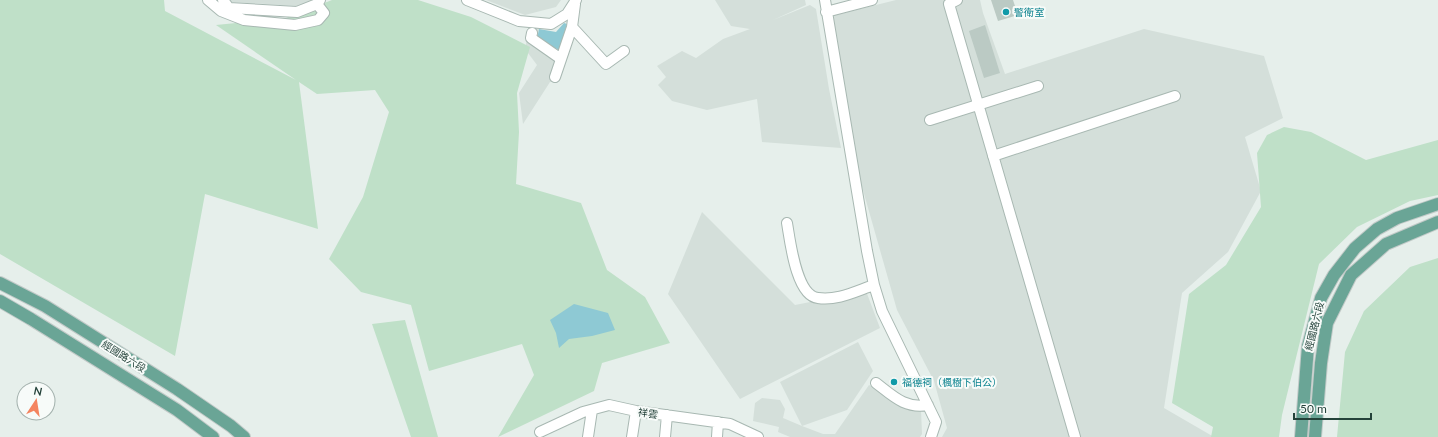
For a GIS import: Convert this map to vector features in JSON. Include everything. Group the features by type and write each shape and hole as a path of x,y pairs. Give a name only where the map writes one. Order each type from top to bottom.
{"main road":[{"path":"1433,205 1436,222"},
{"name":"經國路六段","path":"1301,437 1308,346 1321,298 1334,275 1355,248 1377,229 1397,218 1433,205"},
{"name":"經國路六段","path":"1315,437 1321,363 1327,323 1352,274 1386,244 1436,222"},
{"name":"經國路六段","path":"0,282 46,306 177,389 231,426 244,437"},
{"name":"經國路六段","path":"0,301 177,410 213,437"}],"street":[{"path":"208,0 221,11 244,20 295,25 318,20 324,13 318,2 297,12 229,8 223,0"},
{"path":"467,0 519,21 551,24 567,14 576,0"},
{"path":"555,78 572,27 576,0"},
{"path":"825,0 867,251 874,284 882,311 936,422 931,437"},
{"path":"826,12 872,0"},
{"path":"958,0 949,4 1075,437"},
{"path":"572,27 606,64 624,51"},
{"path":"532,32 531,38 561,59"},
{"path":"930,120 1038,86"},
{"path":"993,156 1174,96"},
{"path":"787,223 792,256 804,288 816,298 836,298 874,284"},
{"path":"876,383 896,398 910,406 918,407 928,405"},
{"name":"祥雲","path":"547,432 583,412 609,405 636,411 730,424 758,437"},
{"path":"588,437 592,410"},
{"path":"632,437 636,411"},
{"path":"665,437 667,415"},
{"path":"717,437 718,422"}],"shaded area":[{"path":"230,0 314,0 298,6 231,2"},
{"path":"486,0 561,0 556,7 525,15"},
{"path":"715,0 805,0 806,5 773,20 810,5 816,9 829,89 841,148 762,142 757,99 707,110 672,101 658,85 666,77 657,66 682,51 696,58 723,39 750,29 731,26"},
{"path":"896,0 980,0 983,13 1005,74 1144,29 1264,56 1283,118 1245,137 1261,191 1228,252 1182,293 1164,408 1214,437 942,437 947,428 934,381 897,310 855,162 832,16"},
{"path":"529,28 539,29 537,39 566,55 558,82 550,82 523,124 519,93 537,65 525,49"},
{"path":"702,212 795,305 866,291 880,328 740,399 668,294"},
{"path":"858,342 873,371 847,410 802,426 780,382"},
{"path":"869,385 903,407 921,410 922,434 920,437 790,437 778,432 779,427 753,421 755,403 762,398 780,400 785,409 783,418 823,434 835,434"}],"green space":[{"path":"0,0 164,0 165,11 296,80 216,25 286,18 332,0 418,0 471,17 530,47 517,93 519,132 516,184 581,203 607,270 645,297 670,343 602,363 594,391 498,437 534,375 522,344 429,371 411,305 361,292 329,259 363,197 389,112 375,90 317,94 299,82 318,229 205,194 175,356 0,254"},
{"path":"1284,127 1311,132 1366,160 1438,140 1438,195 1410,201 1357,227 1319,264 1282,415 1279,437 1211,437 1213,427 1172,403 1189,294 1226,265 1261,207 1257,153 1267,135"},
{"path":"1438,258 1438,437 1337,437 1345,352 1364,311 1410,267"},
{"path":"405,320 438,437 411,437 372,324"}],"water":[{"path":"564,23 567,24 559,50 537,39 539,29 556,32"},
{"path":"574,304 608,313 615,330 592,336 569,339 559,348 556,333 550,320"}],"building":[{"name":"警衛室","path":"991,0 1013,0 1018,15 998,21"},
{"path":"985,25 1000,73 984,78 969,31"}],"place":[{"name":"警衛室","path":"1006,12"},
{"name":"福德祠（楓樹下伯公）","path":"894,382"}]}
